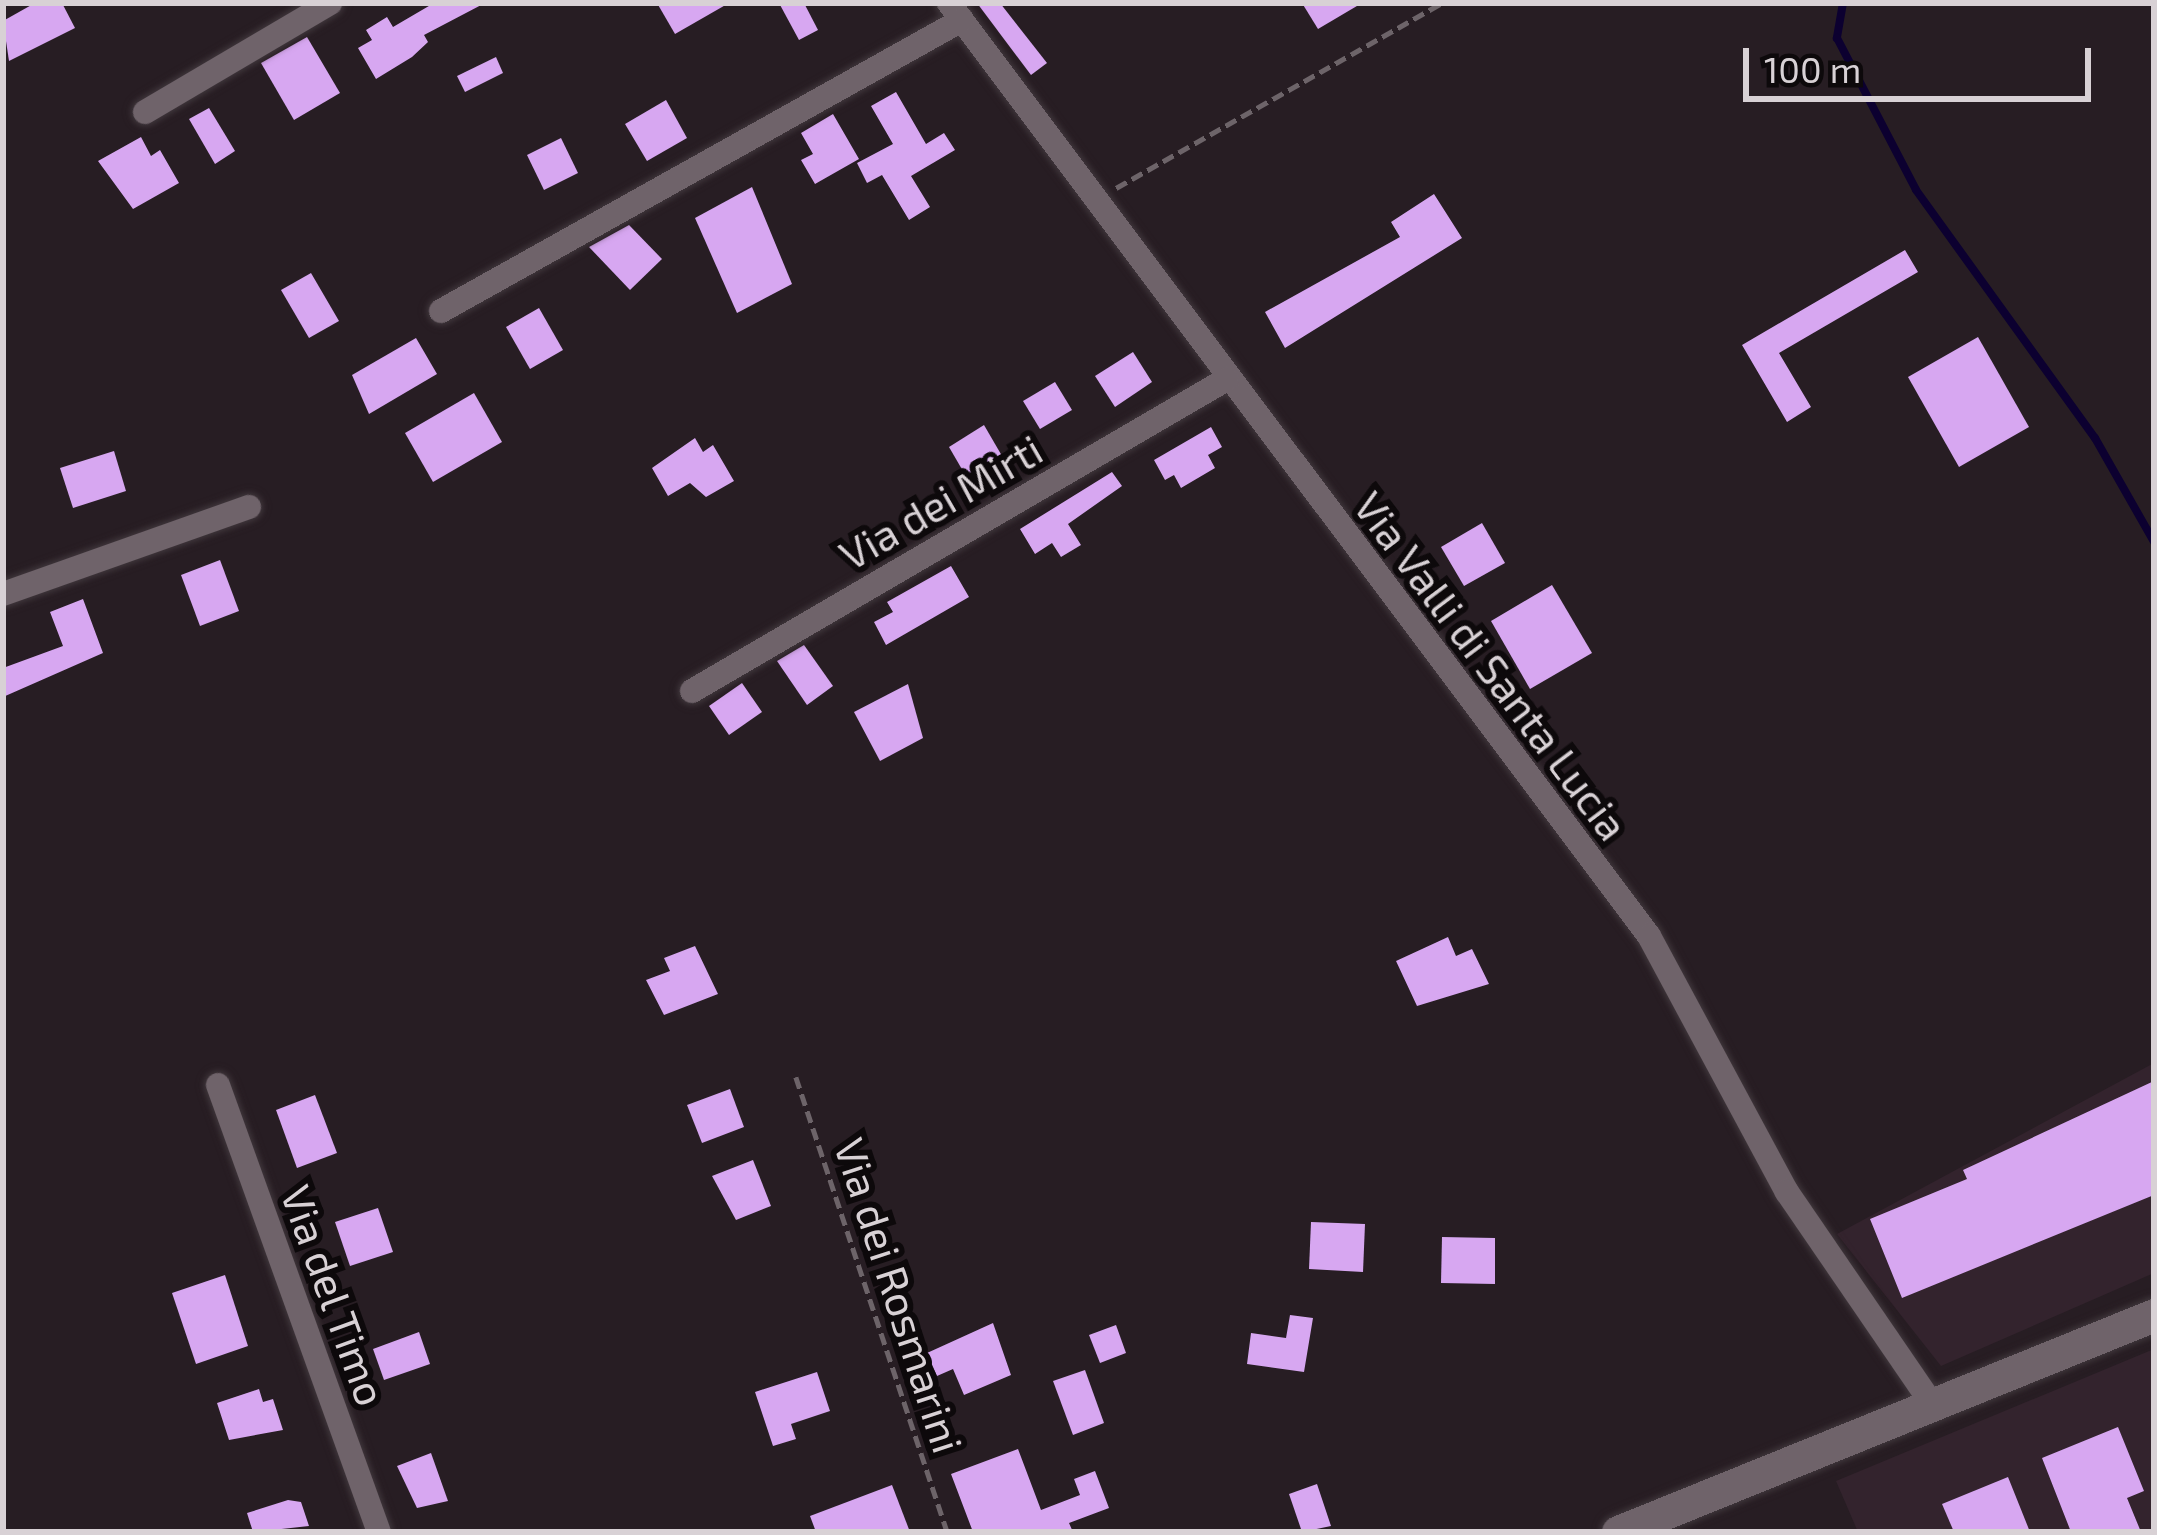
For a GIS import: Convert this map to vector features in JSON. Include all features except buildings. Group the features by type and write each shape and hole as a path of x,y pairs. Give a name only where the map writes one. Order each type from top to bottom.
{"main road":[{"path":"1618,1532 1930,1401 2154,1315"}],"street":[{"path":"145,112 329,3"},
{"path":"441,311 955,11"},
{"name":"Via Valli di Santa Lucia","path":"955,11 1649,936 1787,1192 1930,1401"},
{"name":"Via dei Mirti","path":"692,691 1227,379"},
{"path":"3,594 249,507"},
{"name":"Via del Timo","path":"218,1085 379,1532"}],"path":[{"path":"1095,200 1441,3"},
{"name":"Via dei Rosmarini","path":"796,1077 947,1532"}],"shaded area":[{"path":"2154,1063 2154,1273 1941,1366 1837,1234"},
{"path":"2154,1349 2154,1532 1858,1532 1836,1481"}],"waterway":[{"path":"1843,3 1837,38 1916,190 2095,438 2154,542"}]}
